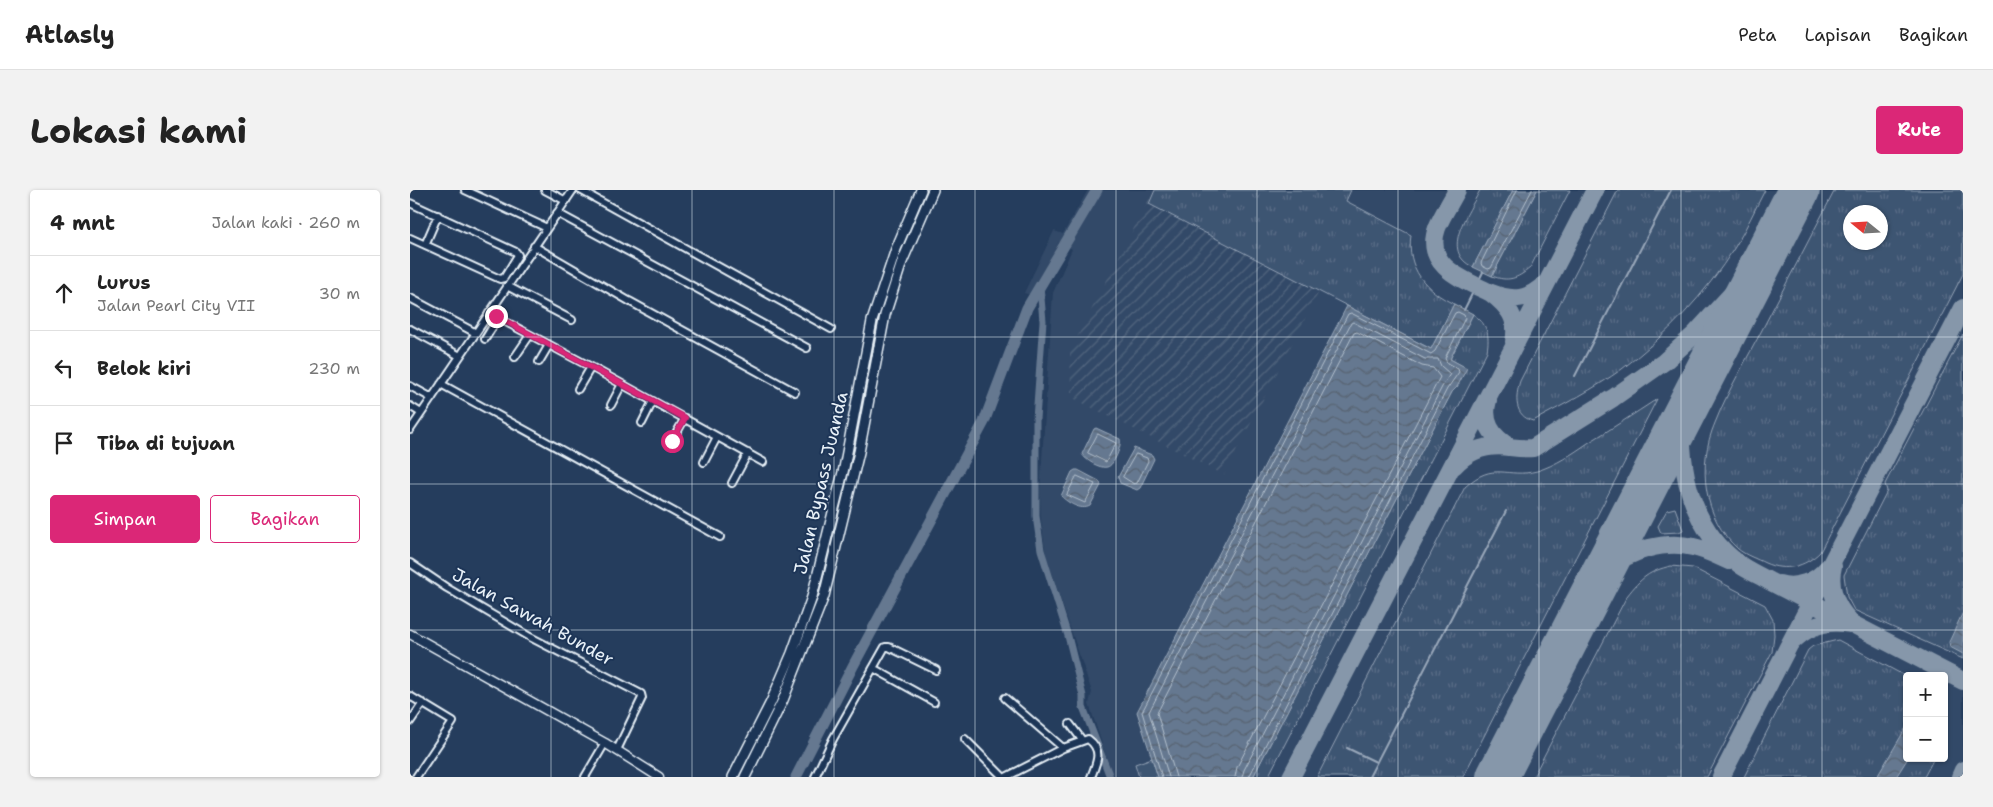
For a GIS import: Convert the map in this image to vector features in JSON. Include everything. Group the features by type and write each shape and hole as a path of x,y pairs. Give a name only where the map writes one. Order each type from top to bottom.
{"main road":[{"name":"Jalan Bypass Juanda","path":"733,777 763,718 812,597 844,468 872,321 896,249 921,190"},
{"name":"Jalan Bypass Juanda","path":"746,777 783,700 824,596 859,452 885,315 902,262 933,190"},
{"path":"785,667 791,666 795,670"}],"street":[{"path":"465,190 547,228"},
{"path":"545,190 566,200"},
{"path":"410,430 508,286 512,273 534,246 573,190"},
{"path":"580,190 831,329"},
{"path":"410,202 516,252 518,255 518,265"},
{"path":"557,213 807,348"},
{"path":"425,245 438,215"},
{"path":"410,238 500,279 512,273"},
{"path":"534,246 795,392"},
{"path":"508,286 572,320"},
{"path":"410,298 476,332"},
{"path":"489,313 591,366 763,462"},
{"path":"485,340 498,318"},
{"path":"410,329 460,356"},
{"path":"515,356 530,335"},
{"path":"538,362 549,344"},
{"path":"578,389 591,366"},
{"path":"441,384 720,537"},
{"path":"611,404 622,384"},
{"path":"410,386 432,398"},
{"path":"642,423 653,401"},
{"path":"410,406 421,413"},
{"path":"672,441 685,418"},
{"path":"704,462 718,437"},
{"path":"732,483 748,453"},
{"name":"Jalan Sawah Bunder","path":"410,563 447,588 530,637 643,696 617,750"},
{"path":"410,634 605,743 659,777"},
{"path":"815,777 833,739 885,647 887,646 936,670"},
{"path":"873,668 934,702"},
{"path":"410,696 453,722 416,777"},
{"path":"1005,698 1063,748"},
{"path":"410,722 423,703"},
{"path":"1070,724 1082,740"},
{"path":"965,739 1004,777 1017,775 1063,748 1082,740 1090,740 1096,747 1098,754 1091,777"},
{"path":"585,777 605,743"}],"shaded area":[{"path":"1088,190 1963,190 1963,777 1113,777 1089,704 1092,692 1046,556 1041,519 1040,491 1053,293 1072,249 1059,242 1033,295 1024,293 1054,231 1063,234"},
{"path":"1149,199 1321,288 1224,475 1071,397 1070,351"}],"green space":[{"path":"1155,190 1351,190 1346,201 1411,235 1410,247 1412,258 1420,277 1435,292 1454,304 1431,349 1149,204"},
{"path":"1480,190 1513,190 1473,267 1463,260 1458,251 1457,242 1464,220"},
{"path":"1537,190 1570,190 1530,268 1521,275 1508,279 1492,276"},
{"path":"1618,190 1765,190 1739,240 1723,265 1698,298 1670,328 1639,356 1611,376 1533,421 1527,419 1522,415 1518,405 1517,393 1520,381"},
{"path":"1835,190 1963,190 1963,274 1820,552 1808,561 1794,567 1772,566 1765,563 1738,549 1717,522 1707,490 1706,456 1709,439 1726,399"},
{"path":"1473,314 1482,322 1488,334 1487,351 1268,777 1253,777 1452,392 1457,387 1466,368 1450,359"},
{"path":"1963,334 1963,659 1854,610 1847,597 1844,575 1887,491 1885,484"},
{"path":"1657,399 1463,777 1317,777 1465,487 1484,474 1492,472 1526,473 1551,466"},
{"path":"1675,508 1683,530 1661,533 1658,526 1667,510"},
{"path":"1671,566 1693,568 1765,605 1773,620 1772,652 1707,777 1533,777 1627,596 1646,576"},
{"path":"1838,640 1903,675 1903,762 1932,762 1924,777 1744,777 1808,650 1813,646"},
{"path":"1152,758 1158,777 1139,777 1135,764"}],"water":[{"path":"1513,190 1537,190 1492,276 1473,267"},
{"path":"1454,304 1473,314 1450,359 1467,368 1457,387 1452,392 1253,777 1158,777 1137,712 1347,306 1431,349"},
{"path":"1096,428 1120,439 1117,455 1110,466 1107,467 1093,464 1082,454"},
{"path":"1134,448 1152,455 1154,459 1140,488 1137,490 1120,483 1118,477"},
{"path":"1075,470 1099,481 1101,485 1090,506 1083,508 1075,506 1061,496 1072,472"},
{"path":"1963,612 1963,654 1950,647 1949,642"},
{"path":"1903,733 1903,762 1905,762 1896,777 1877,777"}],"waterway":[{"path":"796,777 853,666 984,422 1027,308 1097,190"},
{"path":"1575,376 1671,190"},
{"path":"1464,310 1483,272"},
{"path":"1040,286 1043,321 1036,419 1036,516 1041,550 1068,636 1083,696 1083,707 1110,777"},
{"path":"1369,777 1506,511"},
{"path":"1347,748 1376,762"}],"taxiway":[{"path":"1457,190 1437,228 1434,241 1436,253 1449,270 1491,293"},
{"path":"1291,777 1595,190"},
{"path":"1454,466 1472,452 1486,447 1533,448 1613,398 1664,362 1694,335 1763,260"},
{"path":"1514,342 1515,326 1511,314 1491,293 1507,298 1520,298 1533,293 1546,283"},
{"path":"1721,777 1963,308"},
{"path":"1488,400 1486,408 1487,421 1493,433 1510,447"},
{"path":"1685,411 1682,446 1691,496 1705,526 1725,553 1750,571 1963,681"},
{"path":"1596,585 1617,562 1648,548 1682,545 1698,548 1729,561"},
{"path":"1833,566 1831,581 1836,602 1849,620"},
{"path":"1779,584 1799,585 1811,581 1827,568"},
{"path":"1793,641 1805,631 1819,625 1849,624"},
{"path":"1960,777 1963,770"}],"runway":[{"path":"1497,777 1799,190"}],"route":[{"path":"496,316 685,418 672,441"}]}
